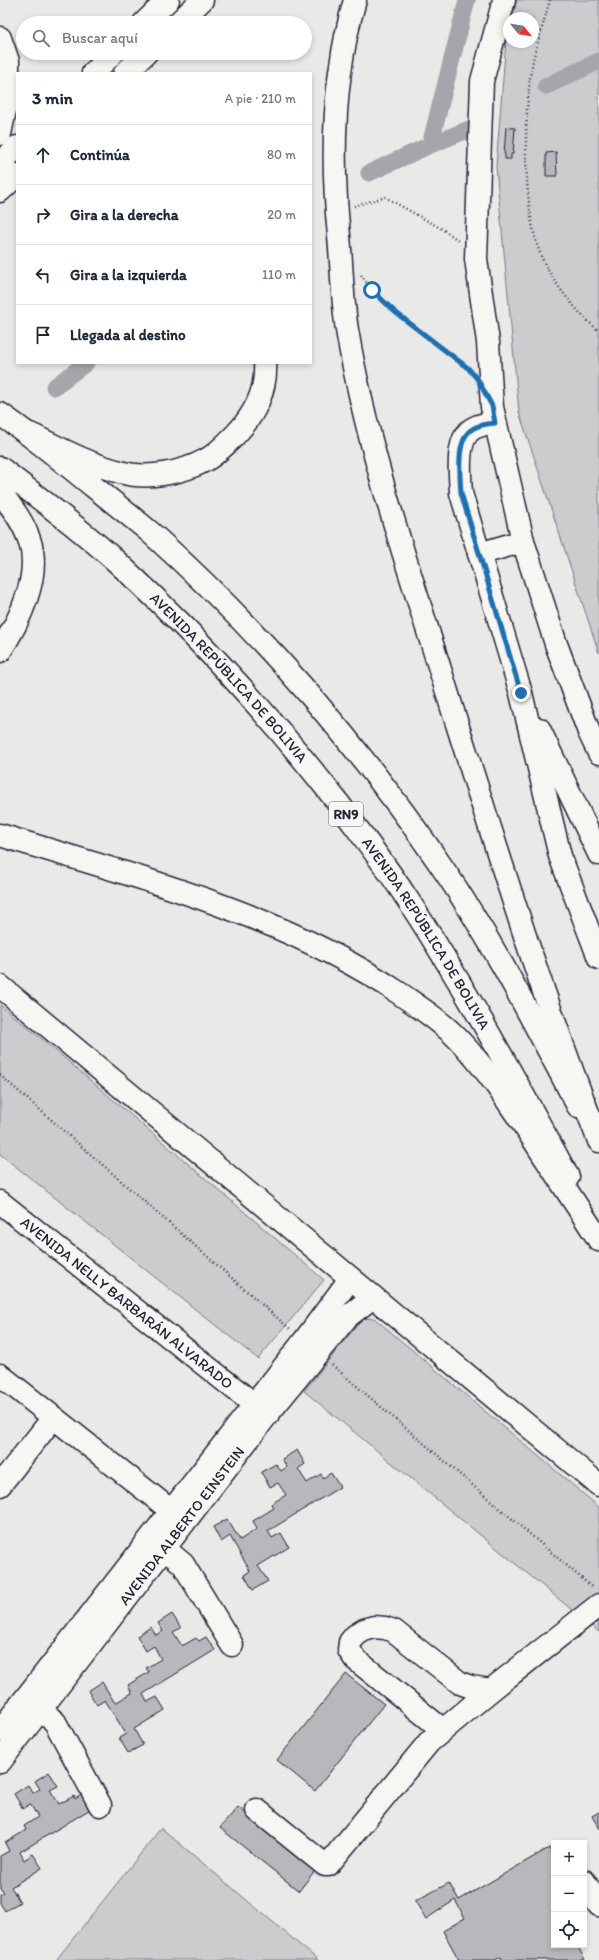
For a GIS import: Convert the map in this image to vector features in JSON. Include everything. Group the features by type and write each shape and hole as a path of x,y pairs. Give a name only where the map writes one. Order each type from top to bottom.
{"main road":[{"path":"151,16 168,0"},
{"path":"185,16 202,0"},
{"path":"355,0 348,23 338,90 335,206 347,328 363,411 382,482 464,746 559,1034 599,1141"},
{"path":"504,0 482,82 476,259 488,342 492,406 522,541 556,644 589,732 599,753"},
{"path":"0,38 8,61 8,96 0,134"},
{"path":"94,72 106,60"},
{"path":"126,72 139,60"},
{"path":"0,164 16,148"},
{"path":"0,191 16,176"},
{"path":"0,196 16,187"},
{"path":"30,434 91,463 121,473 150,475 183,470 207,459 226,444 248,422 261,396 266,372 265,364"},
{"path":"0,414 30,434 150,533 279,661 332,720 395,801 443,869 510,977 599,1146"},
{"path":"495,423 472,428 462,443 459,464 461,493 521,693 560,856 599,958"},
{"name":"AVENIDA REPÚBLICA DE BOLIVIA","path":"0,468 117,562 179,621 233,677 307,763 364,837 403,892 434,942 513,1076 599,1234"},
{"path":"0,492 13,508 25,530 30,543 33,569 25,603 14,630 0,651"},
{"path":"479,554 522,541"},
{"path":"521,693 595,833 599,854"},
{"path":"557,843 595,833"},
{"path":"0,835 148,880 306,939 353,964 396,991 434,1017 457,1038 480,1063 514,1110 599,1240"},
{"path":"0,986 599,1485"},
{"name":"AVENIDA NELLY BARBARÁN ALVARADO","path":"0,1202 261,1409"},
{"name":"AVENIDA ALBERTO EINSTEIN","path":"0,1730 179,1516 261,1409 304,1341 350,1279"},
{"name":"AVENIDA ALBERTO EINSTEIN","path":"261,1409 347,1317 373,1297"},
{"path":"0,1375 179,1516"},
{"path":"0,1485 53,1418"},
{"name":"AVENIDA ALBERTO EINSTEIN","path":"0,1762 165,1549 179,1516"},
{"path":"165,1549 183,1564 232,1645"},
{"path":"257,1810 325,1866 328,1865 429,1742 491,1690 599,1605"},
{"path":"443,1730 356,1659 349,1650 350,1642 356,1635 364,1630 374,1627 394,1631 460,1683 471,1687 491,1690"},
{"path":"41,1710 55,1722 100,1805"},
{"path":"587,1886 599,1905"}],"path":[{"path":"550,0 534,56 527,125 525,160 532,231 542,259 556,282 599,332"},
{"path":"335,206 358,205 385,197 442,229 463,244 476,259"},
{"path":"359,272 372,290 395,312 468,368 475,376"}],"shaded area":[{"path":"517,0 599,0 599,653 519,412 496,167 505,48 539,48 539,12 514,12"},
{"path":"0,1005 42,1039 324,1280 258,1359 0,1154"},
{"path":"374,1318 599,1507 599,1632 304,1391 362,1319"},
{"path":"161,1828 318,1960 56,1960"}],"building":[{"path":"506,127 515,128 513,154 511,154 511,159 505,159 504,154"},
{"path":"556,152 557,176 546,176 546,153"},
{"path":"297,1450 305,1464 298,1469 307,1483 321,1474 323,1478 331,1473 340,1487 268,1531 272,1538 281,1533 289,1547 258,1566 268,1581 253,1590 244,1575 250,1571 230,1536 221,1542 213,1527 227,1519 240,1540 257,1529 253,1521 274,1508 271,1504 286,1495 278,1483 270,1487 261,1472 276,1464 281,1471 287,1467 282,1459"},
{"path":"172,1614 181,1628 173,1632 182,1646 196,1638 199,1641 206,1637 215,1650 143,1694 147,1702 157,1697 165,1710 134,1729 143,1745 128,1753 119,1738 126,1734 105,1700 97,1705 88,1691 102,1682 115,1703 132,1693 128,1685 149,1672 146,1668 161,1659 154,1646 146,1651 137,1636 151,1627 156,1635 163,1631 158,1623"},
{"path":"346,1674 384,1704 315,1791 277,1760"},
{"path":"49,1772 58,1786 50,1790 59,1804 74,1796 75,1799 83,1794 92,1808 20,1852 24,1860 33,1854 42,1868 11,1887 20,1902 5,1911 0,1903 0,1894 3,1892 0,1888 0,1856 9,1851 5,1843 26,1830 24,1826 38,1817 30,1804 23,1809 14,1794 28,1785 33,1793 40,1789 35,1781"},
{"path":"238,1807 316,1869 299,1891 220,1828"},
{"path":"599,1812 599,1829 592,1816"},
{"path":"549,1848 551,1852 551,1948 579,1948 585,1960 502,1960 501,1957 495,1960 459,1960 443,1931 465,1918 455,1900 426,1919 415,1901 449,1883 459,1900"}],"waterway":[{"path":"430,145 467,0"},
{"path":"546,86 599,61"},
{"path":"369,173 430,145 472,128"},
{"path":"54,387 85,364"}],"route":[{"path":"372,290 395,312 468,368 478,380 492,406 495,423 472,428 462,443 459,464 461,493 521,693"}]}
